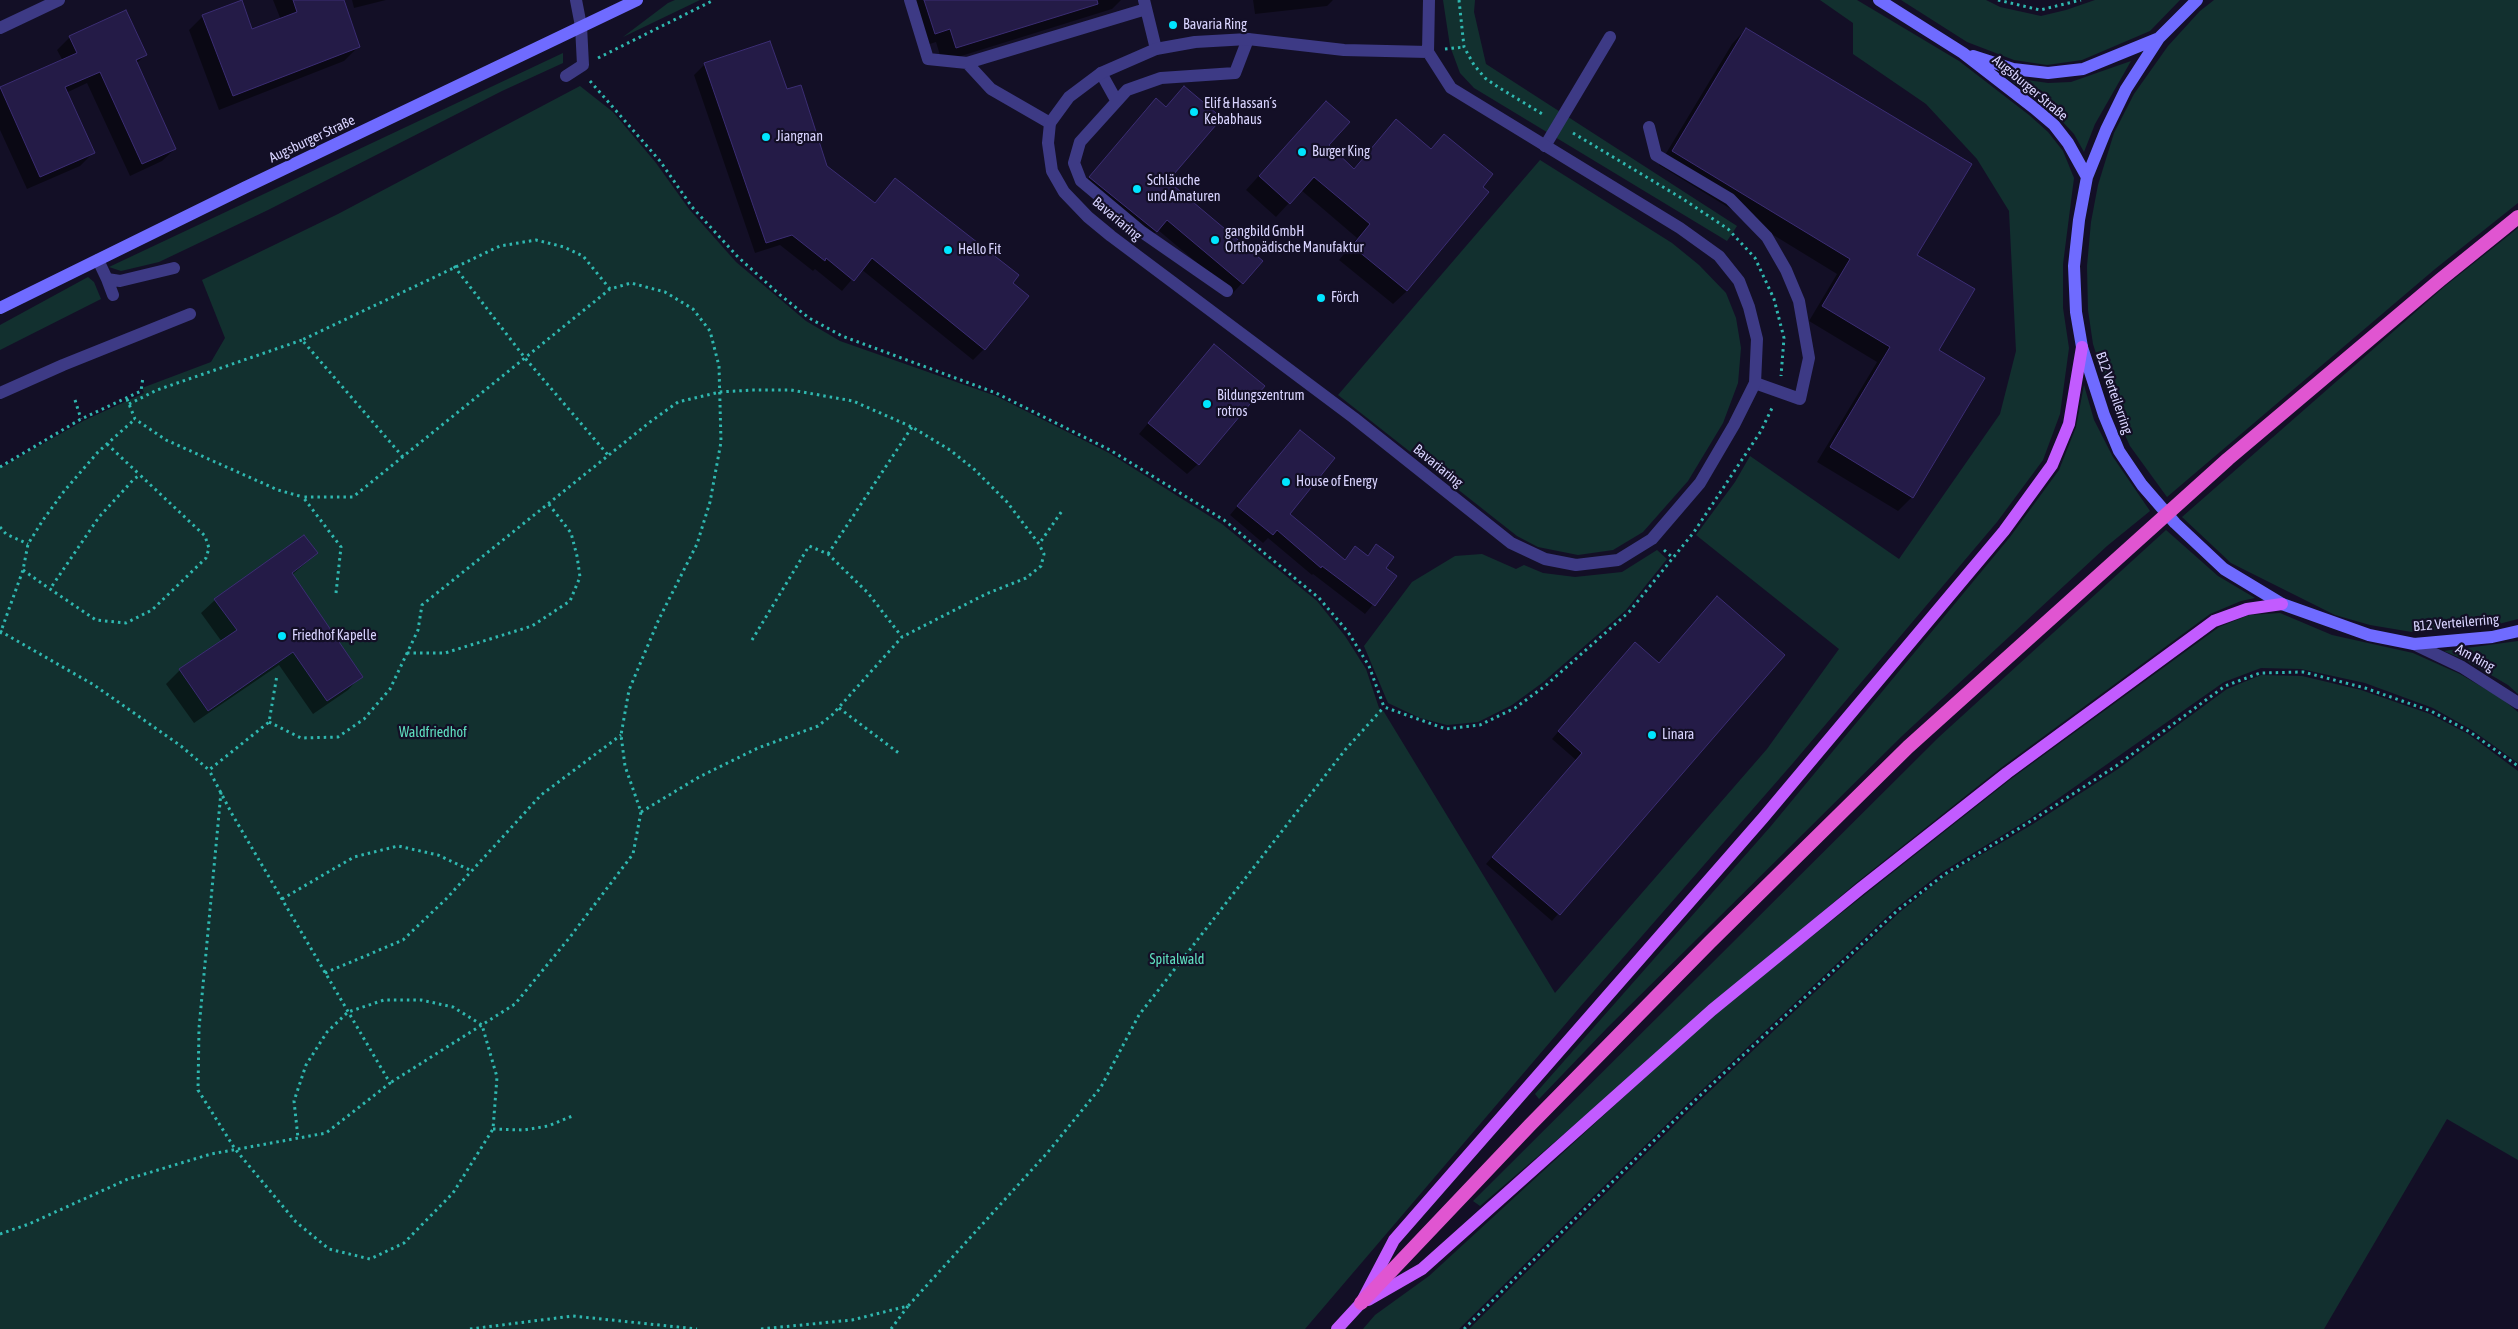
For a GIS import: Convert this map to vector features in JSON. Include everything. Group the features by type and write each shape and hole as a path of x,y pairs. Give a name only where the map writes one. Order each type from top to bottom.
{"highway":[{"path":"1361,1304 1530,1125 1710,942 1908,747 2228,459 2440,280 2518,217"}],"main road":[{"name":"Augsburger Straße","path":"0,308 581,26 620,4 637,0"},
{"name":"Augsburger Straße","path":"1879,0 1963,53 2054,125 2068,143 2087,177"},
{"name":"B12 Verteilerring","path":"2197,0 2159,38 2126,89 2106,130 2087,177 2079,220 2074,266 2076,312 2082,347 2104,415 2119,451 2142,485 2175,523 2224,569 2282,604 2369,635 2414,644 2492,637 2518,631"},
{"name":"Augsburger Straße","path":"1963,53 2013,69 2048,73 2083,69 2159,38"},
{"path":"1338,1329 1361,1304 1394,1240 1763,818 2004,531 2052,466 2068,424 2082,347"},
{"path":"1361,1304 1422,1269 1712,1010 1860,889 2007,773 2214,621 2247,608 2282,604"}],"street":[{"path":"0,28 58,0"},
{"path":"566,76 583,65 581,26 576,0"},
{"path":"910,0 928,59 967,63 1145,4 1156,49"},
{"path":"967,63 991,89 1050,123 1069,96 1101,73 1156,49 1195,42 1248,40 1344,50 1428,52 1429,0"},
{"path":"1545,146 1610,37"},
{"path":"1227,291 1142,232 1081,181 1074,163 1080,142 1127,90 1161,78 1235,72 1248,40"},
{"name":"Bavariaring","path":"1050,123 1048,143 1052,171 1064,192 1088,217 1354,418 1511,543 1545,559 1576,565 1618,560 1652,539 1700,483 1755,383 1757,339 1749,307 1739,281 1719,256 1680,228 1451,88 1428,52"},
{"path":"1101,73 1116,100"},
{"path":"1649,127 1656,155 1730,198 1767,237 1786,270 1800,301 1810,358 1800,399 1755,383"},
{"path":"98,260 113,295"},
{"path":"106,279 120,281 174,268"},
{"path":"0,392 190,314"},
{"name":"Am Ring","path":"2414,644 2462,667 2518,703"}],"path":[{"path":"714,0 583,65 592,85 613,106 660,161 692,208 738,258 809,318 842,336 996,393 1110,450 1224,520 1319,598 1348,632 1369,666 1384,707"},
{"path":"1384,707 1446,729 1480,726 1515,708 1545,686 1629,612 1694,532 1762,431 1778,391 1782,371 1784,338 1774,299 1755,258 1720,224 1498,88 1485,78 1474,65 1464,47 1459,0"},
{"path":"1998,0 2040,10 2081,0"},
{"path":"129,404 157,390 302,340 454,266 500,246 536,240 564,247 583,256 610,289"},
{"path":"454,266 526,358 608,455"},
{"path":"0,1234 28,1224 128,1179 211,1154 326,1133 390,1083 515,1004 570,937 633,854 641,812 625,766 621,735 629,690 659,619 697,544 710,502 721,442 719,366 710,331 693,309 665,292 631,283 610,289 353,497 303,497 278,490 166,440 135,419 126,399"},
{"path":"302,340 403,457"},
{"path":"0,467 13,456 82,419 141,391 143,377"},
{"path":"269,722 301,738 338,737 364,719 390,689 418,630 422,605 608,455 678,402 720,392 791,390 819,394 853,401 912,427 950,450 975,470 1007,502 1039,544 1044,554 1041,566 1026,578 986,594 902,637 838,708 818,726 758,748 699,777 641,812"},
{"path":"75,400 82,419"},
{"path":"135,419 107,444 65,490 28,544 23,570 1,632 94,685 181,746 209,770 282,900 390,1083"},
{"path":"828,554 912,427"},
{"path":"23,570 96,620 126,623 152,610 206,558 209,548 206,536 107,444"},
{"path":"50,589 99,518 134,479 140,475"},
{"path":"303,497 341,547 336,593"},
{"path":"407,653 445,653 532,626 570,601 580,577 577,556 571,533 548,503"},
{"path":"1039,544 1062,511"},
{"path":"0,528 6,534 28,544"},
{"path":"752,640 809,546 828,554 868,593 902,637"},
{"path":"1464,1329 1690,1105 1898,910 1944,874 2031,822 2116,766 2225,686 2260,673 2303,672 2364,688 2431,712 2470,732 2518,766"},
{"path":"209,770 269,722 277,675"},
{"path":"891,1329 908,1306 1048,1152 1101,1087 1138,1016 1345,750 1384,707"},
{"path":"838,708 900,754"},
{"path":"326,973 402,940 446,899 541,795 621,735"},
{"path":"221,792 199,1028 198,1090 235,1149 296,1222 329,1249 370,1259 404,1244 453,1193 493,1129 497,1077 482,1024 453,1007 421,1000 384,1000 348,1012 327,1032 306,1065 294,1101 298,1138"},
{"path":"282,900 354,857 398,846 438,855 472,871"},
{"path":"493,1129 524,1130 548,1126 575,1115"},
{"path":"761,1329 852,1320 908,1306"},
{"path":"470,1329 573,1316 697,1329"}],"green space":[{"path":"675,0 700,0 623,37 668,3"},
{"path":"1443,0 1475,0 1474,12 1486,64 1737,226 1727,241 1474,88 1460,73 1450,46"},
{"path":"1820,0 1857,0 1959,61 2029,115 2048,132 2063,151 2074,178 2063,264 2063,308 2069,348 2060,414 2043,460 1997,522 1793,763 1580,1007 1305,1329 0,1329 0,468 83,421 144,393 142,388 211,362 225,338 202,280 338,214 580,86 613,112 656,163 689,209 736,262 806,321 840,341 996,396 1109,453 1222,524 1317,601 1345,636 1366,669 1379,708 1384,712 1555,993 1767,749 1839,649 1696,535 1735,482 1750,456 1899,559 2000,414 2016,351 2009,211 1977,159 1926,104 1853,54 1853,23"},
{"path":"1901,0 1986,0 2000,7 2041,16 2095,0 2180,0 2150,31 2082,60 2047,65 2014,60 1967,42"},
{"path":"2214,0 2518,0 2518,203 2435,269 2167,497 2130,446 2115,413 2093,344 2088,310 2087,266 2091,222 2098,185 2114,133 2134,94 2168,46 2200,11"},
{"path":"563,53 563,63 502,91 268,210 159,262 121,271 109,267"},
{"path":"2131,61 2095,124 2084,152 2074,134 2059,118 2006,77 2048,83 2071,82"},
{"path":"1540,160 1672,243 1699,265 1726,293 1736,318 1741,348 1738,383 1723,423 1688,481 1643,532 1613,550 1578,555 1538,547 1517,536 1338,395"},
{"path":"2518,228 2518,619 2491,626 2412,632 2370,625 2335,615 2231,563 2182,517 2444,287"},
{"path":"88,277 94,282 101,299 0,350 0,325"},
{"path":"2084,385 2094,420 2113,457 2150,511 2107,546 1902,736 1608,1027 1539,1099 1535,1094 1771,826 2010,537 2059,470 2076,427"},
{"path":"2166,530 2218,576 2255,598 2241,601 2210,614 2002,767 1856,883 1480,1206 1473,1201 1939,737"},
{"path":"1657,550 1667,559 1626,610 1542,683 1512,705 1478,722 1447,725 1420,718 1388,703 1364,646 1412,582 1455,556 1482,554 1516,569 1524,565 1543,573 1575,577 1622,572"},
{"path":"2280,613 2332,635 2413,653 2460,674 2501,698 2518,712 2518,763 2472,730 2433,708 2365,683 2301,669 2261,668 2224,682 2029,819 1942,872 1896,908 1688,1103 1459,1329 1363,1329 1375,1315 1429,1276 1715,1013 2011,779 2219,627 2249,615"},
{"path":"2518,641 2518,694 2508,685 2467,661 2444,651"},
{"path":"2261,675 2302,676 2361,690 2430,714 2468,734 2518,771 2518,1160 2447,1119 2324,1329 1469,1329 1693,1107 1900,912 1945,876 2033,824 2118,769 2227,689"}],"building":[{"path":"242,0 252,29 297,12 293,0 344,0 360,47 233,96 202,15"},
{"path":"924,0 1097,0 1098,4 956,48 950,29 935,34"},
{"path":"126,10 147,55 136,60 176,149 142,164 100,72 65,87 95,153 40,177 0,87 77,53 69,36"},
{"path":"1746,28 1972,164 1917,255 1975,289 1939,350 1985,378 1913,498 1830,447 1890,347 1822,306 1850,259 1672,151"},
{"path":"770,41 787,89 801,85 827,166 875,203 895,178 1019,275 1013,283 1029,296 985,350 872,258 854,281 826,258 825,261 792,235 766,243 704,63"},
{"path":"1184,86 1222,118 1168,181 1263,261 1243,284 1167,220 1157,232 1089,177 1156,98 1166,107"},
{"path":"1326,101 1350,122 1329,145 1354,169 1396,119 1431,149 1444,134 1493,174 1483,187 1489,192 1407,291 1352,246 1370,224 1314,177 1290,204 1259,176"},
{"name":"Bildungszentrum rotros","path":"1214,344 1265,386 1199,465 1148,423"},
{"path":"1300,430 1335,458 1290,514 1345,560 1355,546 1368,556 1376,544 1394,557 1386,568 1397,576 1375,606 1322,566 1321,568 1277,530 1273,535 1237,506"},
{"name":"Friedhof Kapelle","path":"304,535 318,553 292,573 363,677 327,701 293,652 208,711 179,669 237,630 214,599"},
{"path":"1717,596 1785,655 1560,915 1492,857 1582,753 1558,731 1635,642 1659,663"}],"place":[{"name":"Bavaria Ring","path":"1173,25"},
{"name":"Elif & Hassan´s Kebabhaus","path":"1194,112"},
{"name":"Jiangnan","path":"766,137"},
{"name":"Burger King","path":"1302,152"},
{"name":"Schläuche und Amaturen","path":"1137,189"},
{"name":"gangbild GmbH Orthopädische Manufaktur","path":"1215,240"},
{"name":"Hello Fit","path":"948,250"},
{"name":"Förch","path":"1321,298"},
{"name":"Bildungszentrum rotros","path":"1207,404"},
{"name":"House of Energy","path":"1286,482"},
{"name":"Friedhof Kapelle","path":"282,636"},
{"name":"Linara","path":"1652,735"}],"park label":[{"name":"Waldfriedhof","path":"433,733"},
{"name":"Spitalwald","path":"1177,960"}]}
